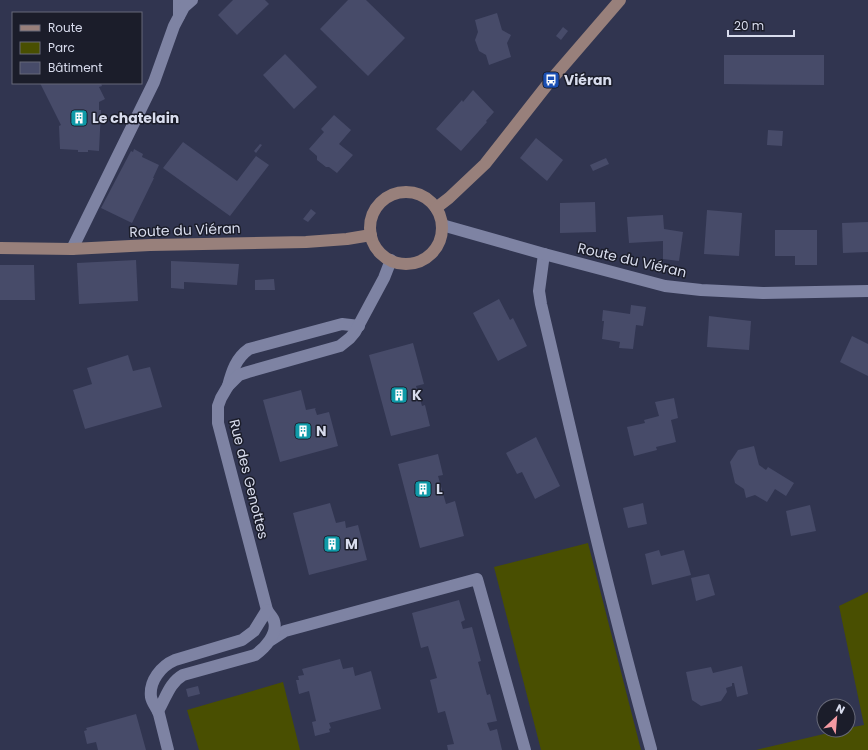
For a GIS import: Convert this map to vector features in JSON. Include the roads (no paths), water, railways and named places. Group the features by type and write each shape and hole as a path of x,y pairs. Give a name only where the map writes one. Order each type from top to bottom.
{"street":[{"path":"179,0 179,16"},
{"path":"72,249 154,82 174,26 184,7 192,0"},
{"path":"436,208 449,198 485,164 551,80 620,0"},
{"path":"396,193 415,193 423,196 436,208 442,225 441,236 437,246 430,255 421,261 411,263 401,263 384,256 373,242 371,235 371,223 379,204 396,193"},
{"name":"Route du Viéran","path":"442,225 650,282 701,290 763,293 868,292"},
{"name":"Route du Viéran","path":"0,248 72,249 306,242 347,239 371,235"},
{"path":"544,254 539,291 541,304 604,571 651,749"},
{"name":"Rue des Genottes","path":"271,640 275,627 274,621 267,610 218,423 218,406 228,386 234,379 248,372 340,346 350,338 359,326 381,284 391,260"},
{"path":"228,386 239,358 249,349 342,324 359,326"},
{"path":"158,711 171,685 178,678 183,675 255,655 271,640 285,631 477,579 525,750"},
{"path":"168,750 158,711 153,704 151,697 151,690 157,675 162,668 174,660 242,640 254,631 267,610"}],"place":[{"name":"Viéran","path":"551,80"},
{"name":"Le chatelain","path":"79,118"},
{"name":"K","path":"399,395"},
{"name":"N","path":"303,431"},
{"name":"L","path":"423,489"},
{"name":"M","path":"332,544"}]}
